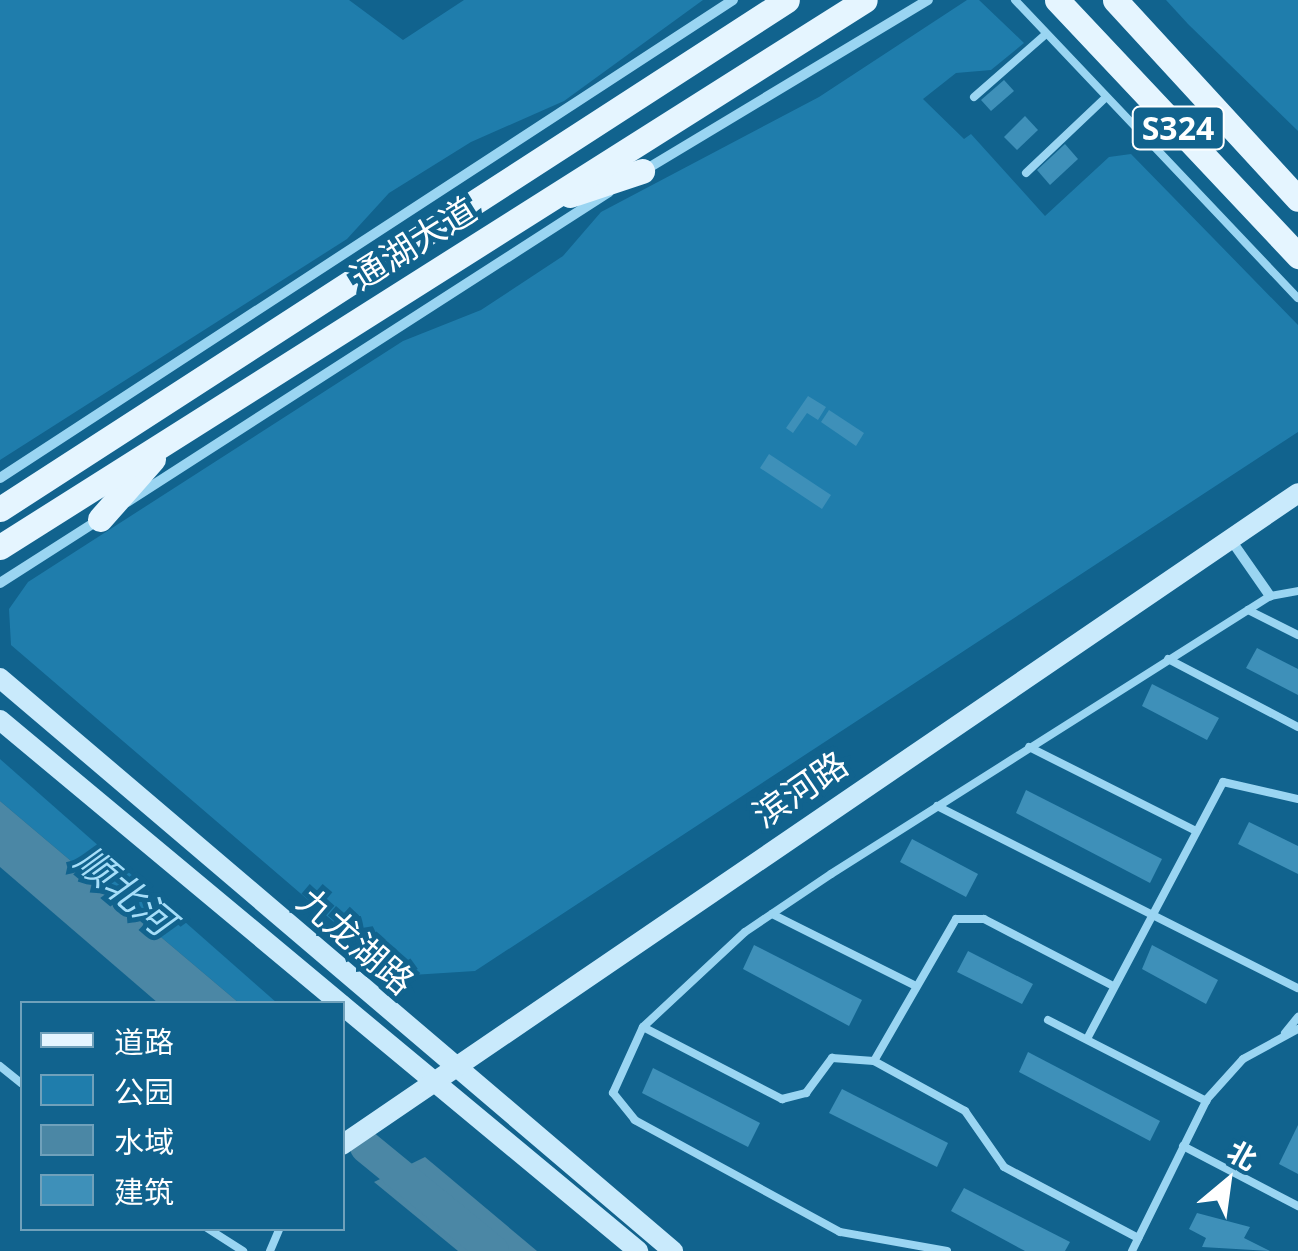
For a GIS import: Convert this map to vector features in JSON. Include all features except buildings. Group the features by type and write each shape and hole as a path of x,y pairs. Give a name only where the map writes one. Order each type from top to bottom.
{"main road":[{"path":"732,36 761,0"},
{"name":"通湖大道","path":"7,502 787,0"},
{"name":"S324","path":"1057,0 1298,256"},
{"name":"S324","path":"1114,0 1298,199"},
{"name":"通湖大道","path":"0,547 860,2"},
{"path":"541,203 642,172"},
{"path":"100,519 172,438"}],"street":[{"path":"0,478 733,0"},
{"path":"0,584 642,172 928,0"},
{"name":"滨河路","path":"345,1143 450,1064 1298,493"},
{"path":"1230,538 1270,596"},
{"name":"九龙湖路","path":"0,678 673,1251"},
{"name":"九龙湖路","path":"0,720 338,1001"},
{"name":"九龙湖路","path":"345,1007 638,1251"}],"lane":[{"path":"1016,0 1298,298"},
{"path":"974,97 1046,34"},
{"path":"1026,173 1106,98"},
{"path":"946,1251 840,1232 634,1120 616,1102 614,1085 643,1026 772,914 1270,596 1298,591"},
{"path":"1248,610 1298,636"},
{"path":"1168,659 1298,728"},
{"path":"1028,747 1196,831"},
{"path":"1087,1040 1227,779 1298,799"},
{"path":"937,806 1298,988"},
{"path":"772,914 914,985"},
{"path":"874,1061 944,930 965,918 1114,986"},
{"path":"1285,1033 1298,1017"},
{"path":"1048,1020 1206,1102"},
{"path":"643,1026 782,1100 806,1093 832,1058 874,1061 965,1111 1004,1168 1138,1238"},
{"path":"1132,1251 1206,1102 1243,1058 1298,1029"},
{"path":"0,1066 20,1082"},
{"path":"1183,1146 1298,1206"},
{"path":"212,1231 243,1251"}],"green space":[{"path":"0,0 349,0 403,40 464,0 703,0 564,101 471,142 389,193 347,239 0,460"},
{"path":"967,0 979,0 1024,43 991,70 956,73 923,99 964,139 971,134 1045,216 1109,157 1131,154 1298,325 1298,432 475,971 412,975 370,953 11,645 9,609 28,582 403,341 481,310 563,256 601,212 819,97"},
{"path":"1166,0 1298,0 1298,131 1188,24"},
{"path":"0,759 275,1001 237,1001 0,801"}],"water":[{"path":"0,801 237,1001 156,1001 0,867"},
{"path":"425,1157 537,1251 458,1251 374,1182"}],"waterway":[{"name":"顺北河","path":"366,1147 493,1251"}]}
